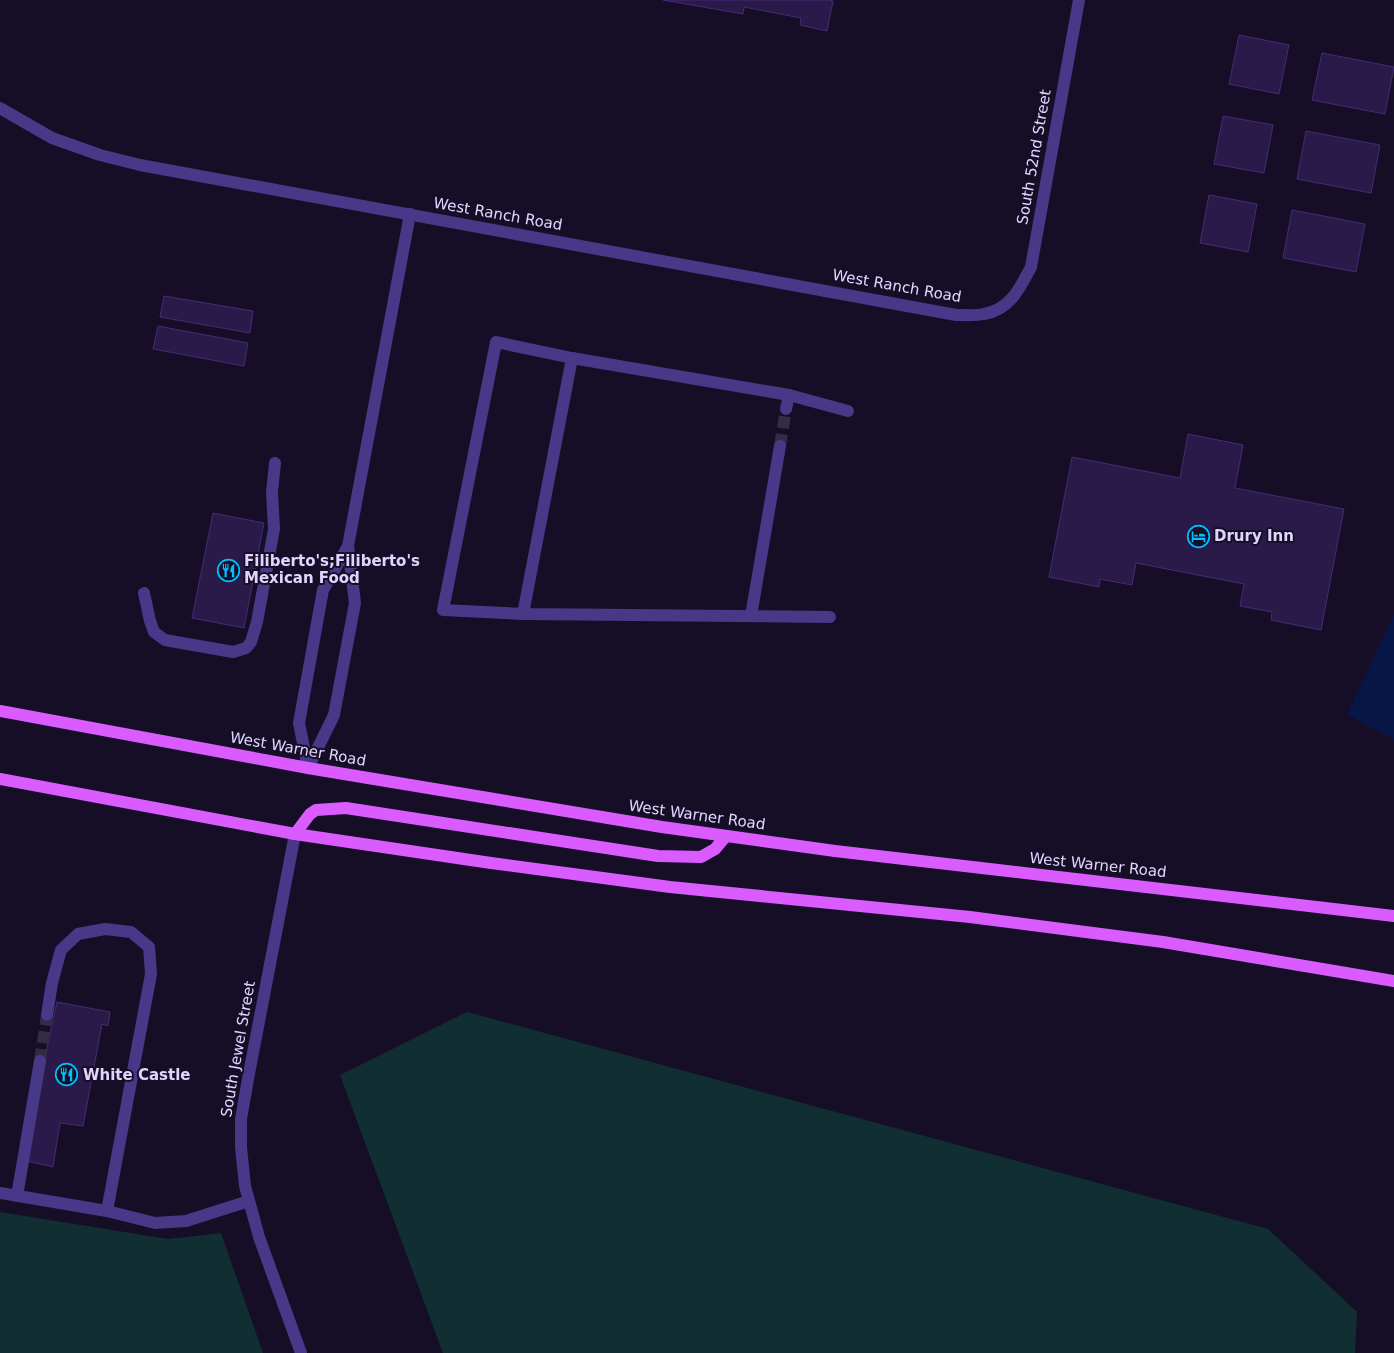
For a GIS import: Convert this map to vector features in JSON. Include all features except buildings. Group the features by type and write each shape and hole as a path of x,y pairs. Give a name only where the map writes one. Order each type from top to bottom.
{"main road":[{"name":"West Warner Road","path":"0,711 308,768 662,827 964,867 1394,916"},
{"path":"0,779 295,834 670,887 970,917 1164,942 1394,981"},
{"path":"295,834 310,814 316,810 346,808 658,856 701,856 715,849 726,836"}],"street":[{"name":"South 52nd Street","path":"1000,309 1016,296 1031,267 1079,0"},
{"name":"West Ranch Road","path":"0,108 52,138 100,155 140,165 956,315 984,314 1000,309"},
{"path":"308,768 334,715 355,603 348,546 410,214"},
{"path":"830,617 522,614 442,610 496,342 572,358 789,396 848,411"},
{"path":"522,614 572,358"},
{"path":"786,409 789,396"},
{"path":"751,616 780,446"},
{"path":"144,593 154,632 166,640 233,652 246,648 251,642 257,622 274,529 272,492 275,463"},
{"path":"308,768 299,723 321,599 323,590 348,546"},
{"name":"South Jewel Street","path":"295,834 241,1119 241,1147 244,1186 259,1237 301,1353"},
{"path":"47,1015 52,983 61,950 78,934 105,929 131,932 149,947 151,974 107,1211"},
{"path":"17,1196 40,1061"},
{"path":"0,1192 107,1211 155,1223 186,1221 249,1201"}],"green space":[{"path":"467,1012 1268,1229 1357,1312 1355,1353 443,1353 340,1075"},
{"path":"0,1212 168,1239 221,1233 263,1353 0,1353"}],"shaded area":[{"path":"1394,614 1394,740 1347,714"}],"tunnel":[{"path":"780,446 786,409"},
{"path":"40,1061 47,1015"}],"place":[{"name":"Drury Inn","path":"1198,536"},
{"name":"Filiberto's;Filiberto's Mexican Food","path":"228,570"},
{"name":"White Castle","path":"67,1075"}]}
